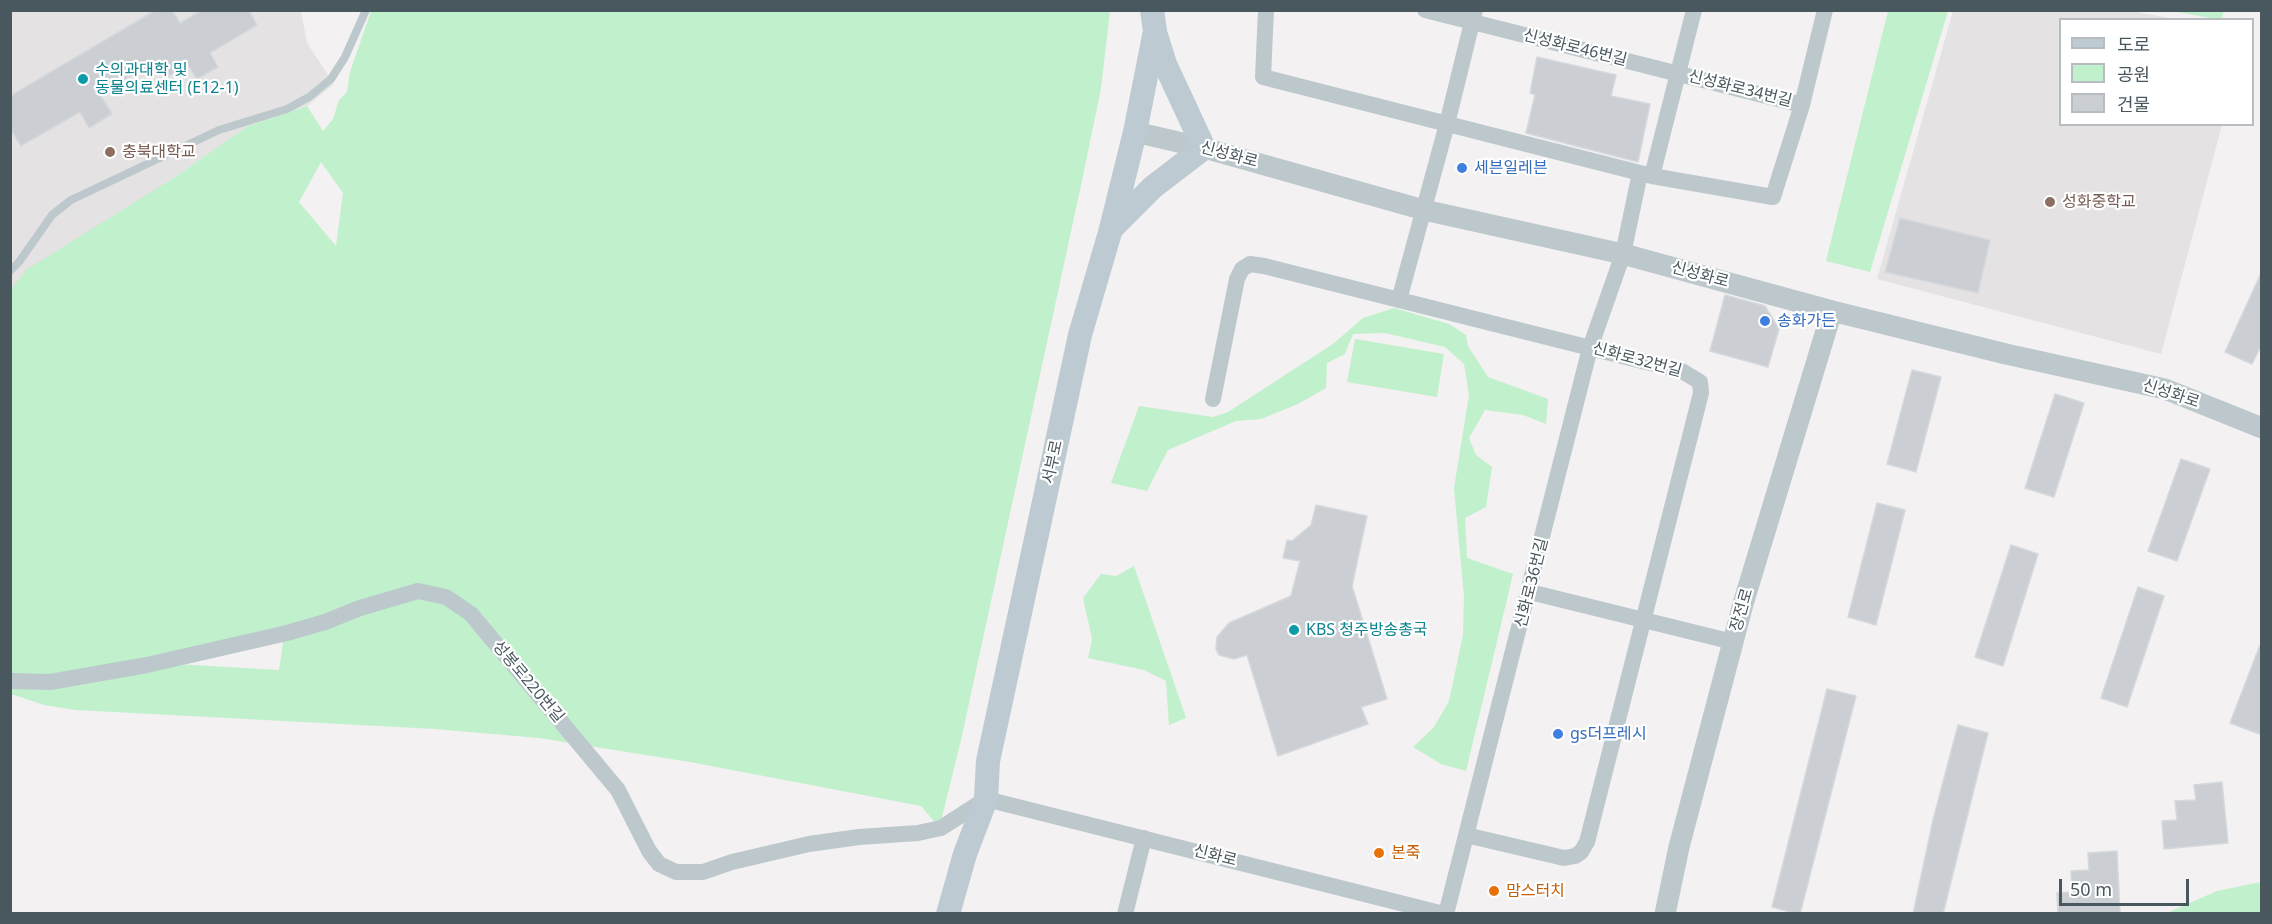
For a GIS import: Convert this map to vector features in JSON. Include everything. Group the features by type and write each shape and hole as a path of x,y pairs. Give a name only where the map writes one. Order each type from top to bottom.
{"main road":[{"name":"서부로","path":"948,914 965,854 986,799 988,761 1080,335 1111,229 1135,132 1154,21"},
{"path":"1111,229 1153,187 1204,148 1165,64 1154,21"}],"street":[{"path":"1266,10 1263,77 1646,175"},
{"name":"신성화로46번길","path":"1425,10 1474,16 1678,74"},
{"name":"신화로36번길","path":"1445,914 1530,592 1590,348 1623,254 1678,74 1694,10"},
{"name":"신성화로34번길","path":"1646,175 1773,197 1802,105 1825,10"},
{"path":"1399,300 1474,16"},
{"name":"신성화로34번길","path":"1678,74 1802,105"},
{"name":"신성화로","path":"1135,132 1204,148 1424,210 1623,254 1832,311 2006,354 2165,389 2262,428"},
{"name":"신화로32번길","path":"1213,399 1237,279 1242,269 1250,264 1682,371 1700,382 1701,393 1587,842 1575,856 1564,858 1466,835"},
{"name":"장전로","path":"1665,914 1679,847 1733,642 1832,311"},
{"name":"성봉로220번길","path":"10,681 50,681 147,665 287,633 418,591 446,597 471,614 618,790 649,851 659,864 676,872 703,872 732,862 809,844 859,837 918,833 941,828 986,799"},
{"path":"1530,592 1733,642"},
{"name":"신화로","path":"986,799 1445,914"},
{"path":"1125,914 1144,838"}],"lane":[{"path":"10,271 19,262 52,215 71,200 219,130 286,109 309,97 331,79 345,57 366,10"}],"shaded area":[{"name":"성화중학교","path":"2125,10 2169,18 2059,18 2059,126 2222,126 2161,354 1877,279 1953,11"},
{"name":"충북대학교","path":"11,11 301,11 307,43 334,84 307,106 248,126 11,291"}],"green space":[{"path":"371,11 1110,11 1101,88 1083,176 961,740 938,826 921,806 690,762 539,738 435,729 76,710 44,705 11,694 10,291 26,270 172,179 248,126 307,106 323,131 333,119 339,100 347,92 350,72","holes":["321,162 343,193 336,246 299,202","285,629 279,670 158,663"]},
{"path":"1888,11 1948,11 1870,272 1826,261"},
{"path":"2172,11 2224,11 2222,18"},
{"path":"1394,308 1449,324 1466,335 1468,346 1488,377 1548,399 1546,424 1523,415 1485,410 1469,438 1476,455 1492,467 1486,507 1465,518 1467,558 1513,574 1466,771 1441,764 1413,747 1434,727 1449,701 1463,635 1464,596 1454,488 1469,395 1464,364 1445,347 1385,333 1353,334 1345,354 1327,363 1326,388 1298,404 1261,419 1236,421 1168,450 1147,491 1111,483 1139,406 1213,417 1228,412 1333,344 1363,318"},
{"path":"1355,339 1444,354 1437,397 1347,382"},
{"path":"1134,566 1186,718 1169,725 1166,681 1144,670 1088,658 1092,639 1083,598 1101,574 1116,576"},
{"path":"2261,882 2261,913 2167,913 2217,891"}],"building":[{"name":"수의과대학 및 동물의료센터 (E12-1)","path":"156,10 172,10 180,23 202,10 249,10 257,25 210,53 218,67 197,79 188,65 165,78 155,62 100,94 112,114 89,128 80,112 21,146 10,128 10,96"},
{"path":"1537,57 1616,75 1611,96 1650,104 1638,162 1526,133 1535,95 1530,93"},
{"path":"1900,218 1990,240 1978,293 1885,272"},
{"path":"2262,271 2262,344 2252,364 2225,352"},
{"path":"1725,295 1765,306 1779,329 1768,367 1710,351"},
{"path":"1912,370 1941,377 1916,472 1887,464"},
{"path":"2055,394 2084,403 2054,497 2025,488"},
{"path":"2181,459 2210,469 2177,561 2148,551"},
{"path":"1877,503 1905,510 1876,625 1848,617"},
{"name":"KBS 청주방송총국","path":"1316,505 1367,516 1352,586 1387,699 1361,707 1368,724 1278,756 1247,655 1234,659 1219,655 1216,649 1217,637 1229,623 1291,596 1300,561 1283,558 1287,540 1292,541 1311,525"},
{"path":"2011,545 2038,554 2003,666 1975,657"},
{"path":"2138,587 2164,596 2127,707 2101,698"},
{"path":"2260,645 2262,645 2262,735 2230,723"},
{"path":"1827,689 1856,696 1800,914 1797,914 1772,907"},
{"path":"1958,725 1988,733 1943,914 1913,914 1933,820"},
{"path":"2222,782 2228,843 2164,849 2162,821 2177,820 2175,801 2196,800 2194,785"},
{"path":"2117,851 2120,914 2058,914 2057,893 2072,892 2071,871 2089,870 2088,853"}],"place":[{"name":"수의과대학 및 동물의료센터 (E12-1)","path":"83,79"},
{"name":"충북대학교","path":"110,152"},
{"name":"세븐일레븐","path":"1462,168"},
{"name":"성화중학교","path":"2050,202"},
{"name":"송화가든","path":"1765,321"},
{"name":"KBS 청주방송총국","path":"1294,630"},
{"name":"gs더프레시","path":"1558,734"},
{"name":"본죽","path":"1379,853"},
{"name":"맘스터치","path":"1494,891"}]}
